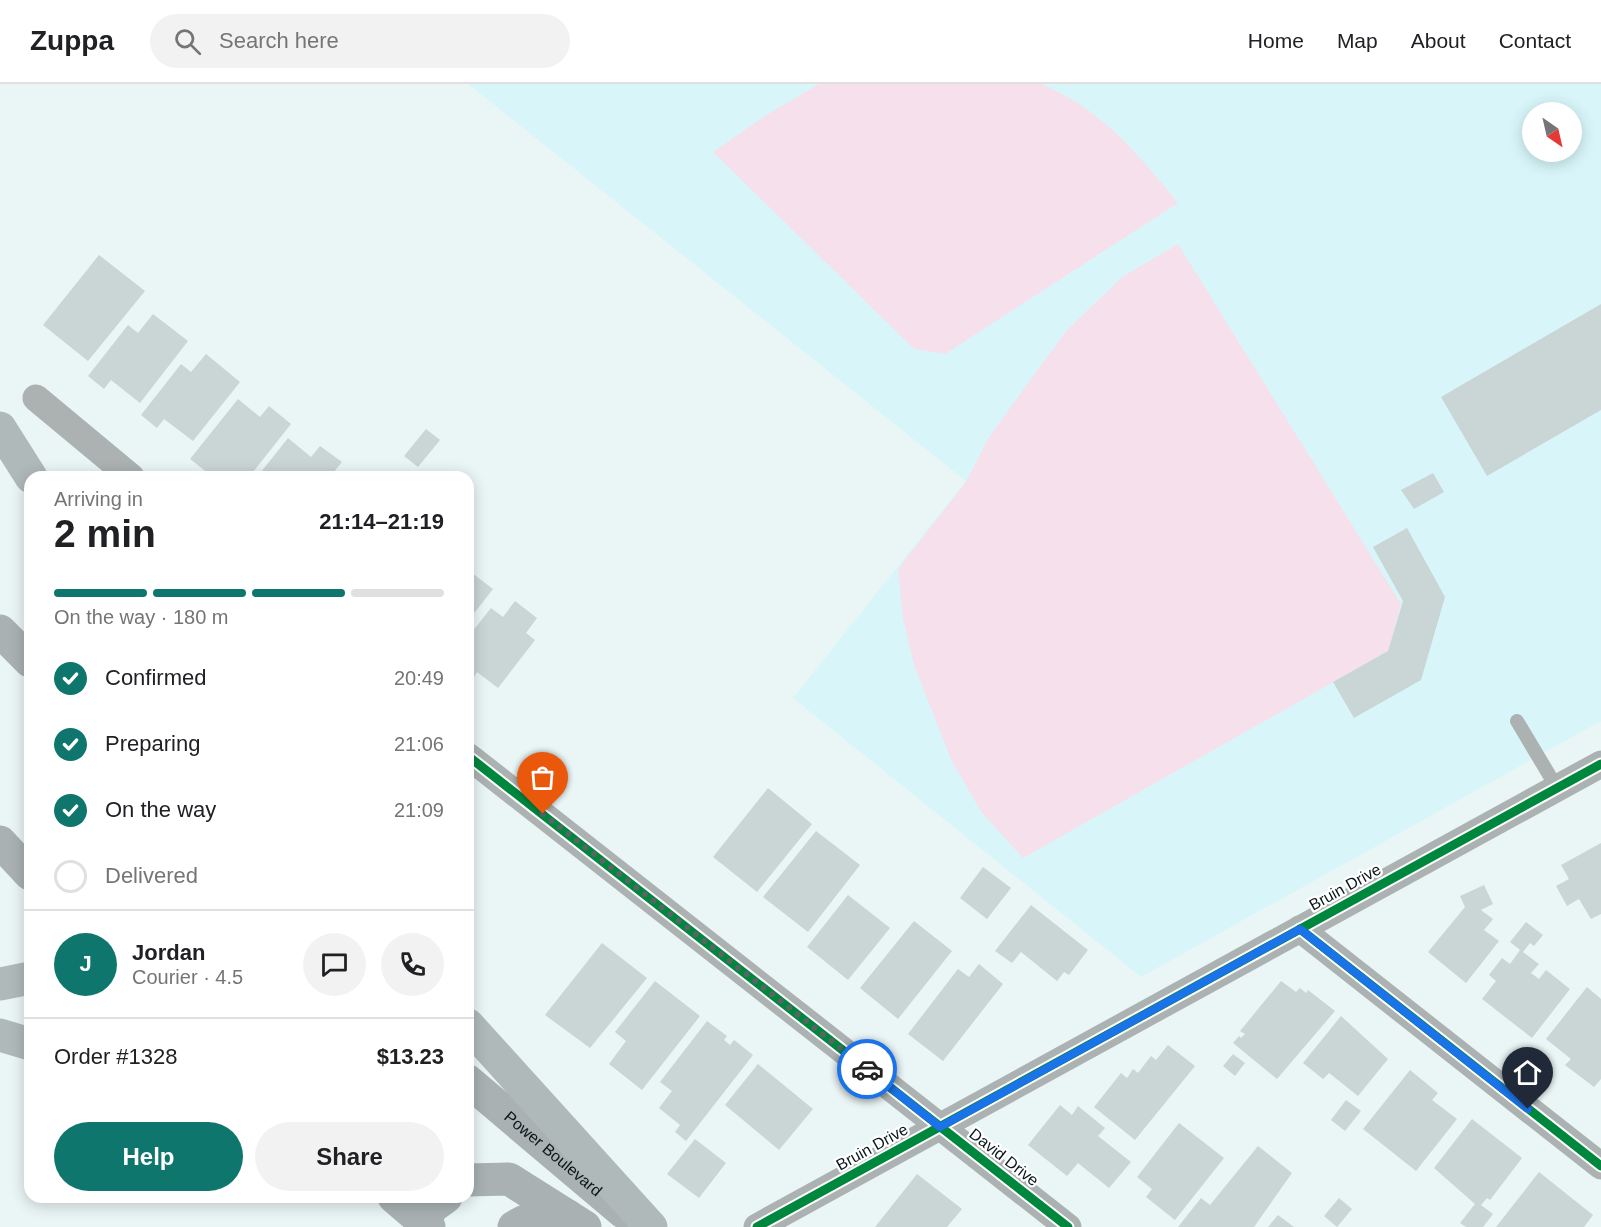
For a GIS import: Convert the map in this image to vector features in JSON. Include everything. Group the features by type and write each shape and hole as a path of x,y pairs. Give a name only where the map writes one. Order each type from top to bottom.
{"highway":[{"path":"0,428 28,471"},
{"path":"0,984 24,979"},
{"path":"474,1032 651,1227"},
{"path":"0,1035 24,1042"}],"main road":[{"path":"0,631 24,654"},
{"path":"0,842 24,868"},
{"name":"Power Boulevard","path":"474,1086 640,1227"},
{"path":"474,1180 509,1179 577,1222"},
{"path":"399,1203 424,1226 432,1207 438,1203"},
{"path":"514,1227 529,1217 548,1214 577,1222"}],"street":[{"path":"36,398 124,471"},
{"name":"David Drive","path":"474,761 1068,1227"},
{"name":"Bruin Drive","path":"757,1227 1601,764"},
{"path":"1300,929 1601,1166"}],"lane":[{"path":"1516,721 1557,788"}],"shaded area":[{"path":"468,84 1601,84 1601,721 1141,977 793,698 966,481"},
{"path":"819,84 1041,84 1083,107 1101,120 1133,150 1178,203 945,354 914,349 713,152 768,114"},
{"path":"1178,244 1401,604 1388,651 1023,858 982,813 952,762 914,665 903,619 898,569 966,482 989,437 1066,331 1122,277"}],"building":[{"path":"99,255 145,291 88,361 43,325"},
{"path":"1601,304 1601,410 1487,476 1441,397"},
{"path":"153,314 188,341 140,403 111,380 104,389 88,376 128,325 138,333"},
{"path":"206,354 240,382 193,441 164,419 157,428 141,415 181,364 191,372"},
{"path":"238,399 260,417 269,406 291,424 254,471 205,471 190,459"},
{"path":"426,429 440,440 418,467 404,456"},
{"path":"288,438 311,457 320,446 342,462 335,471 262,471"},
{"path":"1433,473 1444,492 1414,509 1401,490"},
{"path":"1407,528 1445,597 1421,680 1354,718 1333,682 1388,651 1403,601 1373,547"},
{"path":"474,575 493,589 474,613"},
{"path":"515,601 537,618 526,633 535,640 498,688 477,672 474,677 474,629 491,608 503,617"},
{"path":"768,788 812,824 757,892 713,857"},
{"path":"816,831 860,865 808,932 763,897"},
{"path":"1601,843 1601,914 1591,919 1579,899 1567,906 1556,886 1569,879 1561,865"},
{"path":"983,867 1011,888 987,919 960,898"},
{"path":"1484,885 1493,904 1481,910 1493,919 1484,930 1499,941 1466,983 1428,952 1465,907 1460,896"},
{"path":"848,895 890,928 848,980 807,947"},
{"path":"1031,905 1088,950 1069,975 1064,972 1057,981 1021,952 1012,963 995,951"},
{"path":"914,921 952,951 898,1019 860,988"},
{"path":"1526,922 1543,935 1534,946 1530,943 1523,952 1539,964 1531,973 1539,979 1546,970 1570,989 1532,1038 1482,999 1496,981 1489,975 1502,958 1510,964 1520,950 1510,942"},
{"path":"602,943 647,978 590,1048 545,1015"},
{"path":"979,964 1003,984 943,1061 908,1034 958,969 969,977"},
{"path":"655,981 700,1016 642,1090 609,1064 626,1041 615,1032"},
{"path":"1281,981 1296,992 1300,988 1306,993 1308,990 1335,1011 1277,1079 1233,1043 1239,1036 1241,1038 1245,1034 1240,1031"},
{"path":"1587,987 1601,999 1601,1079 1594,1087 1565,1065 1571,1059 1546,1039"},
{"path":"1341,1016 1388,1059 1358,1096 1329,1073 1323,1079 1303,1063"},
{"path":"707,1021 727,1036 724,1040 730,1045 734,1040 753,1055 686,1141 675,1132 680,1125 659,1108 672,1091 660,1082"},
{"path":"1168,1045 1195,1066 1135,1140 1094,1107 1121,1073 1127,1078 1133,1069 1138,1073 1151,1056 1156,1060"},
{"path":"1233,1054 1245,1063 1235,1076 1223,1066"},
{"path":"758,1064 813,1109 779,1150 725,1105"},
{"path":"1410,1070 1438,1093 1432,1100 1457,1119 1416,1171 1363,1129"},
{"path":"1346,1100 1361,1111 1345,1131 1331,1120"},
{"path":"1060,1105 1072,1115 1078,1106 1105,1128 1098,1136 1131,1162 1109,1188 1078,1163 1067,1176 1028,1145"},
{"path":"1472,1119 1522,1158 1490,1200 1487,1198 1481,1205 1493,1214 1483,1227 1466,1227 1460,1223 1475,1204 1434,1168"},
{"path":"1179,1123 1224,1158 1175,1220 1146,1197 1152,1189 1137,1177"},
{"path":"695,1139 726,1163 699,1198 667,1174"},
{"path":"1258,1146 1292,1173 1254,1227 1178,1227 1201,1198 1210,1205"},
{"path":"1539,1172 1593,1215 1584,1227 1496,1227"},
{"path":"917,1174 962,1209 947,1227 875,1227"},
{"path":"1339,1198 1352,1209 1337,1227 1324,1216"},
{"path":"1278,1215 1294,1227 1268,1227"}],"cycle path":[{"path":"474,761 1068,1227"},
{"path":"757,1227 1601,764"},
{"path":"1300,929 1601,1166"}],"way so far":[{"path":"543,814 867,1069"}],"route":[{"path":"867,1069 940,1127 1300,929 1528,1109"}]}
